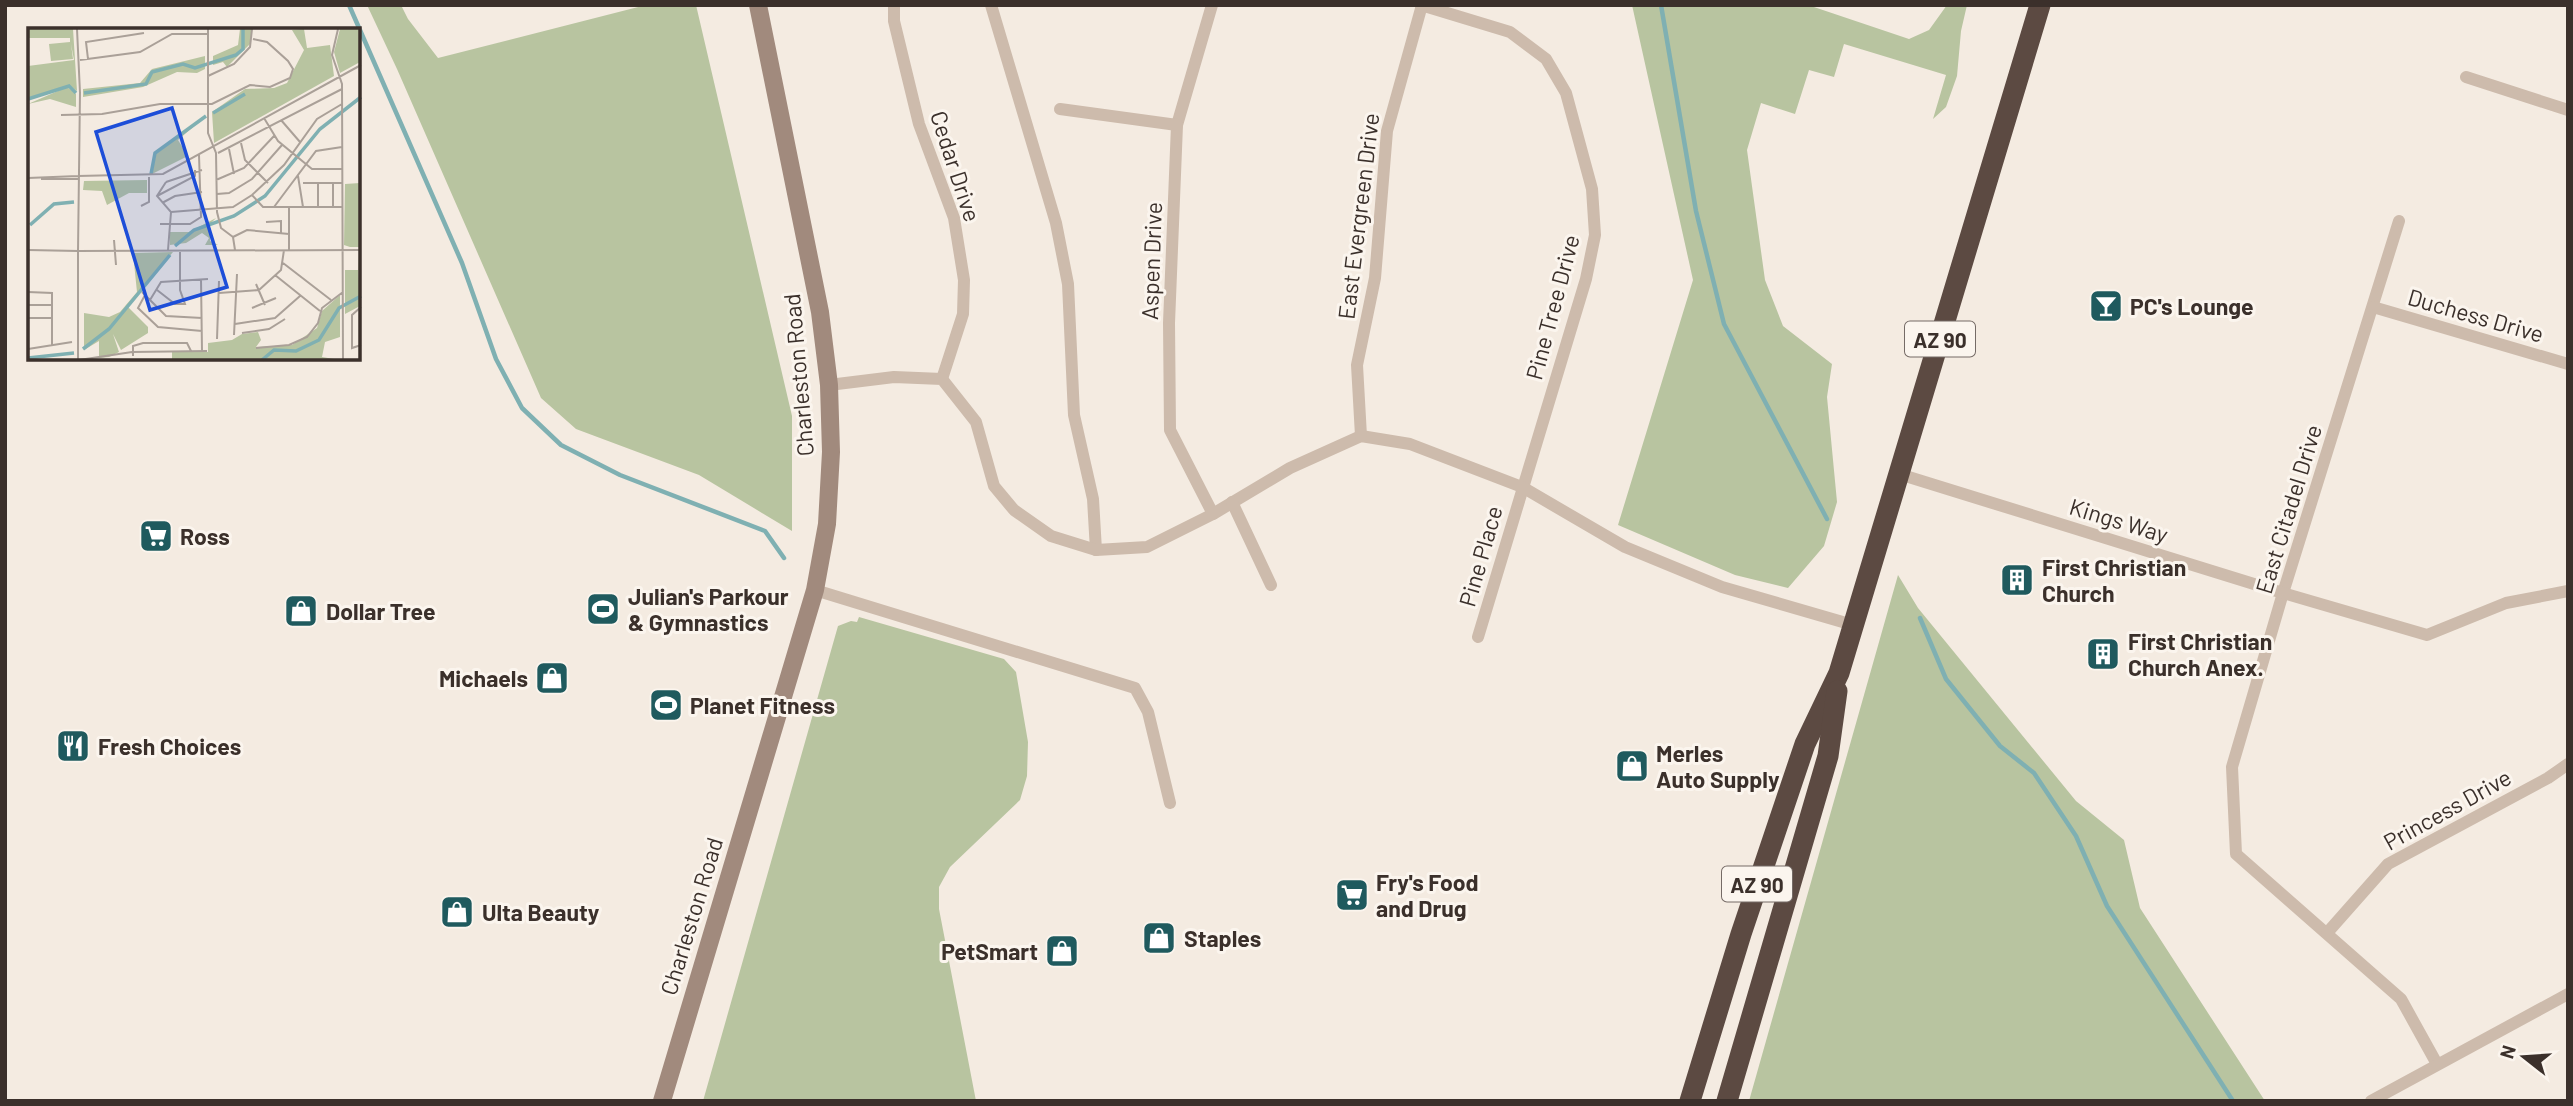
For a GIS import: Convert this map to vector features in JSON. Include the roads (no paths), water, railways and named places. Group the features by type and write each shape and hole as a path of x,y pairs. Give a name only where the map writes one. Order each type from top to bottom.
{"highway":[{"name":"AZ 90","path":"1727,1101 1828,756 1839,673 2040,5"},
{"name":"AZ 90","path":"1690,1101 1741,934 1805,744 1839,673"}],"main road":[{"name":"Charleston Road","path":"662,1101 816,590 827,524 831,452 829,385 820,312 758,5"}],"street":[{"name":"Cedar Drive","path":"894,5 894,21 919,124 954,218 964,280 963,314 942,379"},
{"path":"991,5 1056,223 1068,284 1074,415 1093,499 1096,550"},
{"name":"Aspen Drive","path":"1212,5 1177,125 1169,323 1170,430 1213,514"},
{"name":"Pine Tree Drive","path":"1422,5 1510,32 1546,59 1566,93 1592,189 1595,235 1586,279 1522,487"},
{"name":"East Evergreen Drive","path":"1361,436 1357,365 1375,278 1387,131 1422,5"},
{"path":"2466,76 2568,110"},
{"path":"1060,109 1177,125"},
{"name":"East Citadel Drive","path":"2399,221 2283,593 2232,767 2236,854 2401,999 2437,1064"},
{"name":"Duchess Drive","path":"2373,307 2568,364"},
{"path":"829,385 894,377 942,379 975,422 994,486 1014,510 1052,536 1096,550 1147,547 1213,514 1290,468 1361,436 1410,444 1522,487 1625,547 1722,587 1853,625"},
{"name":"Kings Way","path":"1899,474 2427,635 2506,603 2568,591"},
{"name":"Pine Place","path":"1478,637 1522,487"},
{"path":"1232,502 1271,585"},
{"path":"816,590 1135,688 1149,712 1170,803"},
{"name":"Princess Drive","path":"2327,933 2388,864 2548,778 2568,764"},
{"path":"2371,1101 2568,993"}],"waterway":[{"path":"349,5 359,28"},
{"path":"1661,5 1696,211 1724,324 1827,519"},
{"path":"360,30 462,263 496,359 522,408 561,445 620,475 765,531 784,558"},
{"path":"1920,618 1946,679 2000,746 2034,773 2076,836 2107,906 2233,1101"}],"place":[{"name":"PC's Lounge","path":"2106,306"},
{"name":"Ross","path":"156,536"},
{"name":"First Christian Church","path":"2017,580"},
{"name":"Julian's Parkour & Gymnastics","path":"603,609"},
{"name":"Dollar Tree","path":"301,611"},
{"name":"First Christian Church Anex.","path":"2103,654"},
{"name":"Michaels","path":"552,678"},
{"name":"Planet Fitness","path":"666,705"},
{"name":"Fresh Choices","path":"73,746"},
{"name":"Merles Auto Supply","path":"1632,766"},
{"name":"Fry's Food and Drug","path":"1352,895"},
{"name":"Ulta Beauty","path":"457,912"},
{"name":"Staples","path":"1159,938"},
{"name":"PetSmart","path":"1062,951"}]}
